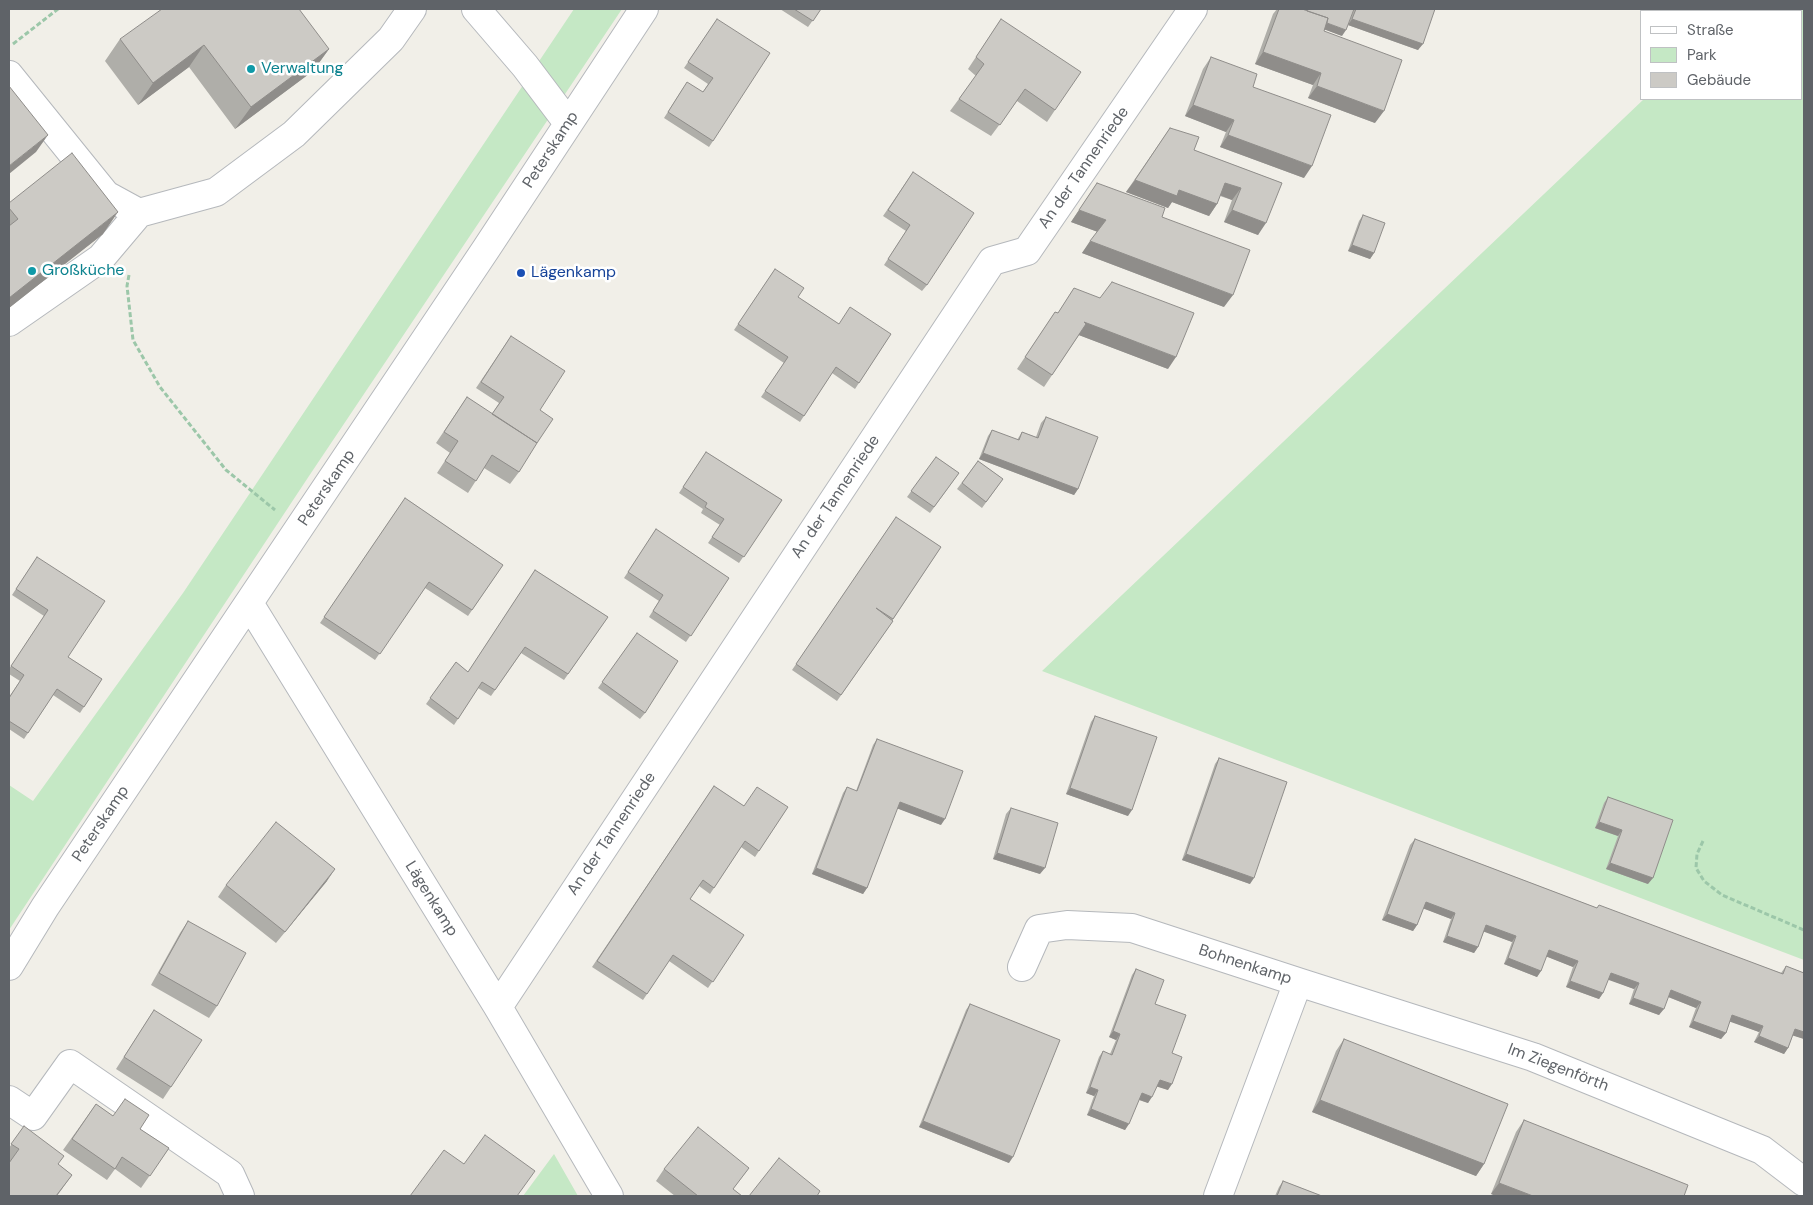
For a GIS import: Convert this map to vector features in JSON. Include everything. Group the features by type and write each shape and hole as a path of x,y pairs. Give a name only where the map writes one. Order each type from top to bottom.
{"street":[{"path":"9,322 101,258 139,213 216,192 294,134 391,39 412,9"},
{"path":"476,9 526,66 568,123"},
{"name":"Peterskamp","path":"9,966 45,907 519,200 644,9"},
{"name":"An der Tannenriede","path":"498,1007 992,261 1027,251 1193,9"},
{"path":"9,75 106,195 139,213"},
{"name":"Lägenkamp","path":"249,603 498,1007 609,1196"},
{"name":"Bohnenkamp","path":"1022,968 1039,929 1067,925 1132,928 1298,982 1218,1196"},
{"name":"Im Ziegenförth","path":"1298,982 1533,1057 1762,1150 1804,1182"},
{"path":"9,1100 33,1116 70,1064 230,1174 240,1196"}],"path":[{"path":"9,47 58,9"},
{"path":"130,268 127,286 133,340 160,387 226,470 299,529"},
{"path":"1703,841 1697,854 1696,868 1704,881 1722,895 1804,930"}],"green space":[{"path":"574,9 622,9 309,476 9,930 9,785 33,801 183,593"},
{"path":"1804,9 1804,960 1042,671 1643,100 1803,100 1803,10 1738,10"},
{"path":"554,1154 578,1196 523,1196"}],"building":[{"name":"Verwaltung","path":"162,9 299,9 329,49 251,107 204,45 153,83 120,39"},
{"path":"794,9 821,9 813,21"},
{"path":"1279,9 1302,9 1328,18 1324,31 1402,60 1384,111 1317,86 1321,73 1263,52"},
{"path":"1308,9 1354,9 1346,30 1327,23 1328,18 1307,11"},
{"path":"1356,9 1435,9 1423,44 1352,19"},
{"path":"717,19 770,53 713,141 668,112 687,82 703,92 713,78 688,62"},
{"path":"1001,19 1081,72 1055,110 1025,89 1000,125 959,99 984,64 976,57"},
{"path":"1211,57 1257,74 1253,87 1331,115 1312,166 1228,135 1234,120 1193,105"},
{"path":"9,86 48,135 9,166"},
{"path":"1170,128 1199,137 1194,150 1282,183 1266,223 1232,210 1241,188 1225,183 1217,204 1179,190 1177,196 1135,180"},
{"name":"Großküche","path":"72,153 118,212 9,298 9,226 18,219 9,208 9,203"},
{"path":"913,172 974,213 927,285 888,259 910,225 888,210"},
{"path":"1097,183 1165,208 1162,217 1250,250 1233,295 1090,241 1106,220 1079,210"},
{"path":"1363,215 1385,223 1374,253 1352,245"},
{"path":"775,269 804,288 798,297 839,324 850,307 891,334 859,383 836,367 804,416 765,391 788,357 738,324"},
{"path":"1112,282 1194,313 1176,357 1084,322 1086,324 1052,375 1025,357 1055,312 1058,313 1074,288 1100,298"},
{"path":"511,336 565,371 540,410 553,419 537,443 492,414 504,397 481,382"},
{"path":"467,397 537,443 519,472 492,455 476,481 445,461 458,441 444,432"},
{"path":"1046,417 1098,437 1078,489 983,453 992,430 1019,440 1022,432 1038,438"},
{"path":"706,452 782,500 744,557 712,537 724,519 705,507 707,503 683,487"},
{"path":"936,457 959,473 934,507 911,491"},
{"path":"978,461 1003,479 986,502 962,483"},
{"path":"405,498 503,565 472,610 429,582 380,654 324,617"},
{"path":"896,517 941,547 893,619 876,608 893,621 841,695 796,664"},
{"path":"656,529 729,578 691,636 653,611 663,595 628,572"},
{"path":"37,557 105,601 68,657 102,679 84,707 57,689 28,733 9,721 9,698 24,675 11,666 48,610 16,589"},
{"path":"535,570 608,617 568,674 525,647 495,690 482,682 458,719 430,698 456,662 468,672"},
{"path":"637,633 678,661 645,713 602,682"},
{"path":"1095,716 1157,737 1132,810 1070,788"},
{"path":"877,739 963,771 945,819 900,802 867,888 816,868 847,787 857,791"},
{"path":"1219,758 1287,782 1254,878 1186,854"},
{"path":"714,786 744,806 757,787 788,807 759,851 745,841 714,888 703,880 690,899 744,935 713,982 673,955 647,994 597,961"},
{"path":"1608,797 1673,820 1653,878 1610,863 1622,830 1599,822"},
{"path":"1011,808 1058,823 1045,868 997,853"},
{"path":"276,822 335,869 285,932 226,885"},
{"path":"1415,839 1597,908 1599,905 1783,974 1786,966 1804,973 1804,1032 1795,1029 1788,1048 1759,1036 1763,1026 1732,1015 1726,1033 1693,1021 1701,1002 1671,990 1664,1009 1633,998 1639,983 1611,973 1603,993 1570,981 1578,961 1549,950 1541,971 1508,958 1516,936 1486,925 1478,947 1447,936 1455,913 1426,902 1417,925 1387,914"},
{"path":"188,921 246,953 217,1006 159,973"},
{"path":"1136,969 1164,980 1155,1004 1186,1015 1172,1053 1182,1057 1172,1084 1160,1080 1152,1097 1142,1093 1129,1124 1091,1109 1098,1090 1090,1087 1103,1051 1112,1055 1120,1034 1113,1031"},
{"path":"970,1004 1060,1040 1013,1157 923,1121"},
{"path":"154,1010 202,1040 171,1087 124,1057"},
{"path":"1344,1039 1508,1104 1484,1164 1320,1100"},
{"path":"125,1099 149,1115 140,1129 169,1148 150,1176 122,1157 115,1169 72,1139 96,1104 113,1116"},
{"path":"1524,1120 1688,1185 1684,1196 1533,1196 1499,1183"},
{"path":"24,1126 64,1156 58,1164 72,1175 56,1196 9,1196 9,1163 19,1149 11,1144"},
{"path":"698,1127 749,1168 733,1189 742,1196 698,1196 664,1169"},
{"path":"485,1135 535,1171 517,1196 410,1196 444,1150 464,1164"},
{"path":"779,1158 820,1191 817,1196 749,1196"},
{"path":"1283,1181 1322,1196 1277,1196"}],"place":[{"name":"Verwaltung","path":"251,69"},
{"name":"Großküche","path":"32,271"},
{"name":"Lägenkamp","path":"521,273"}]}
